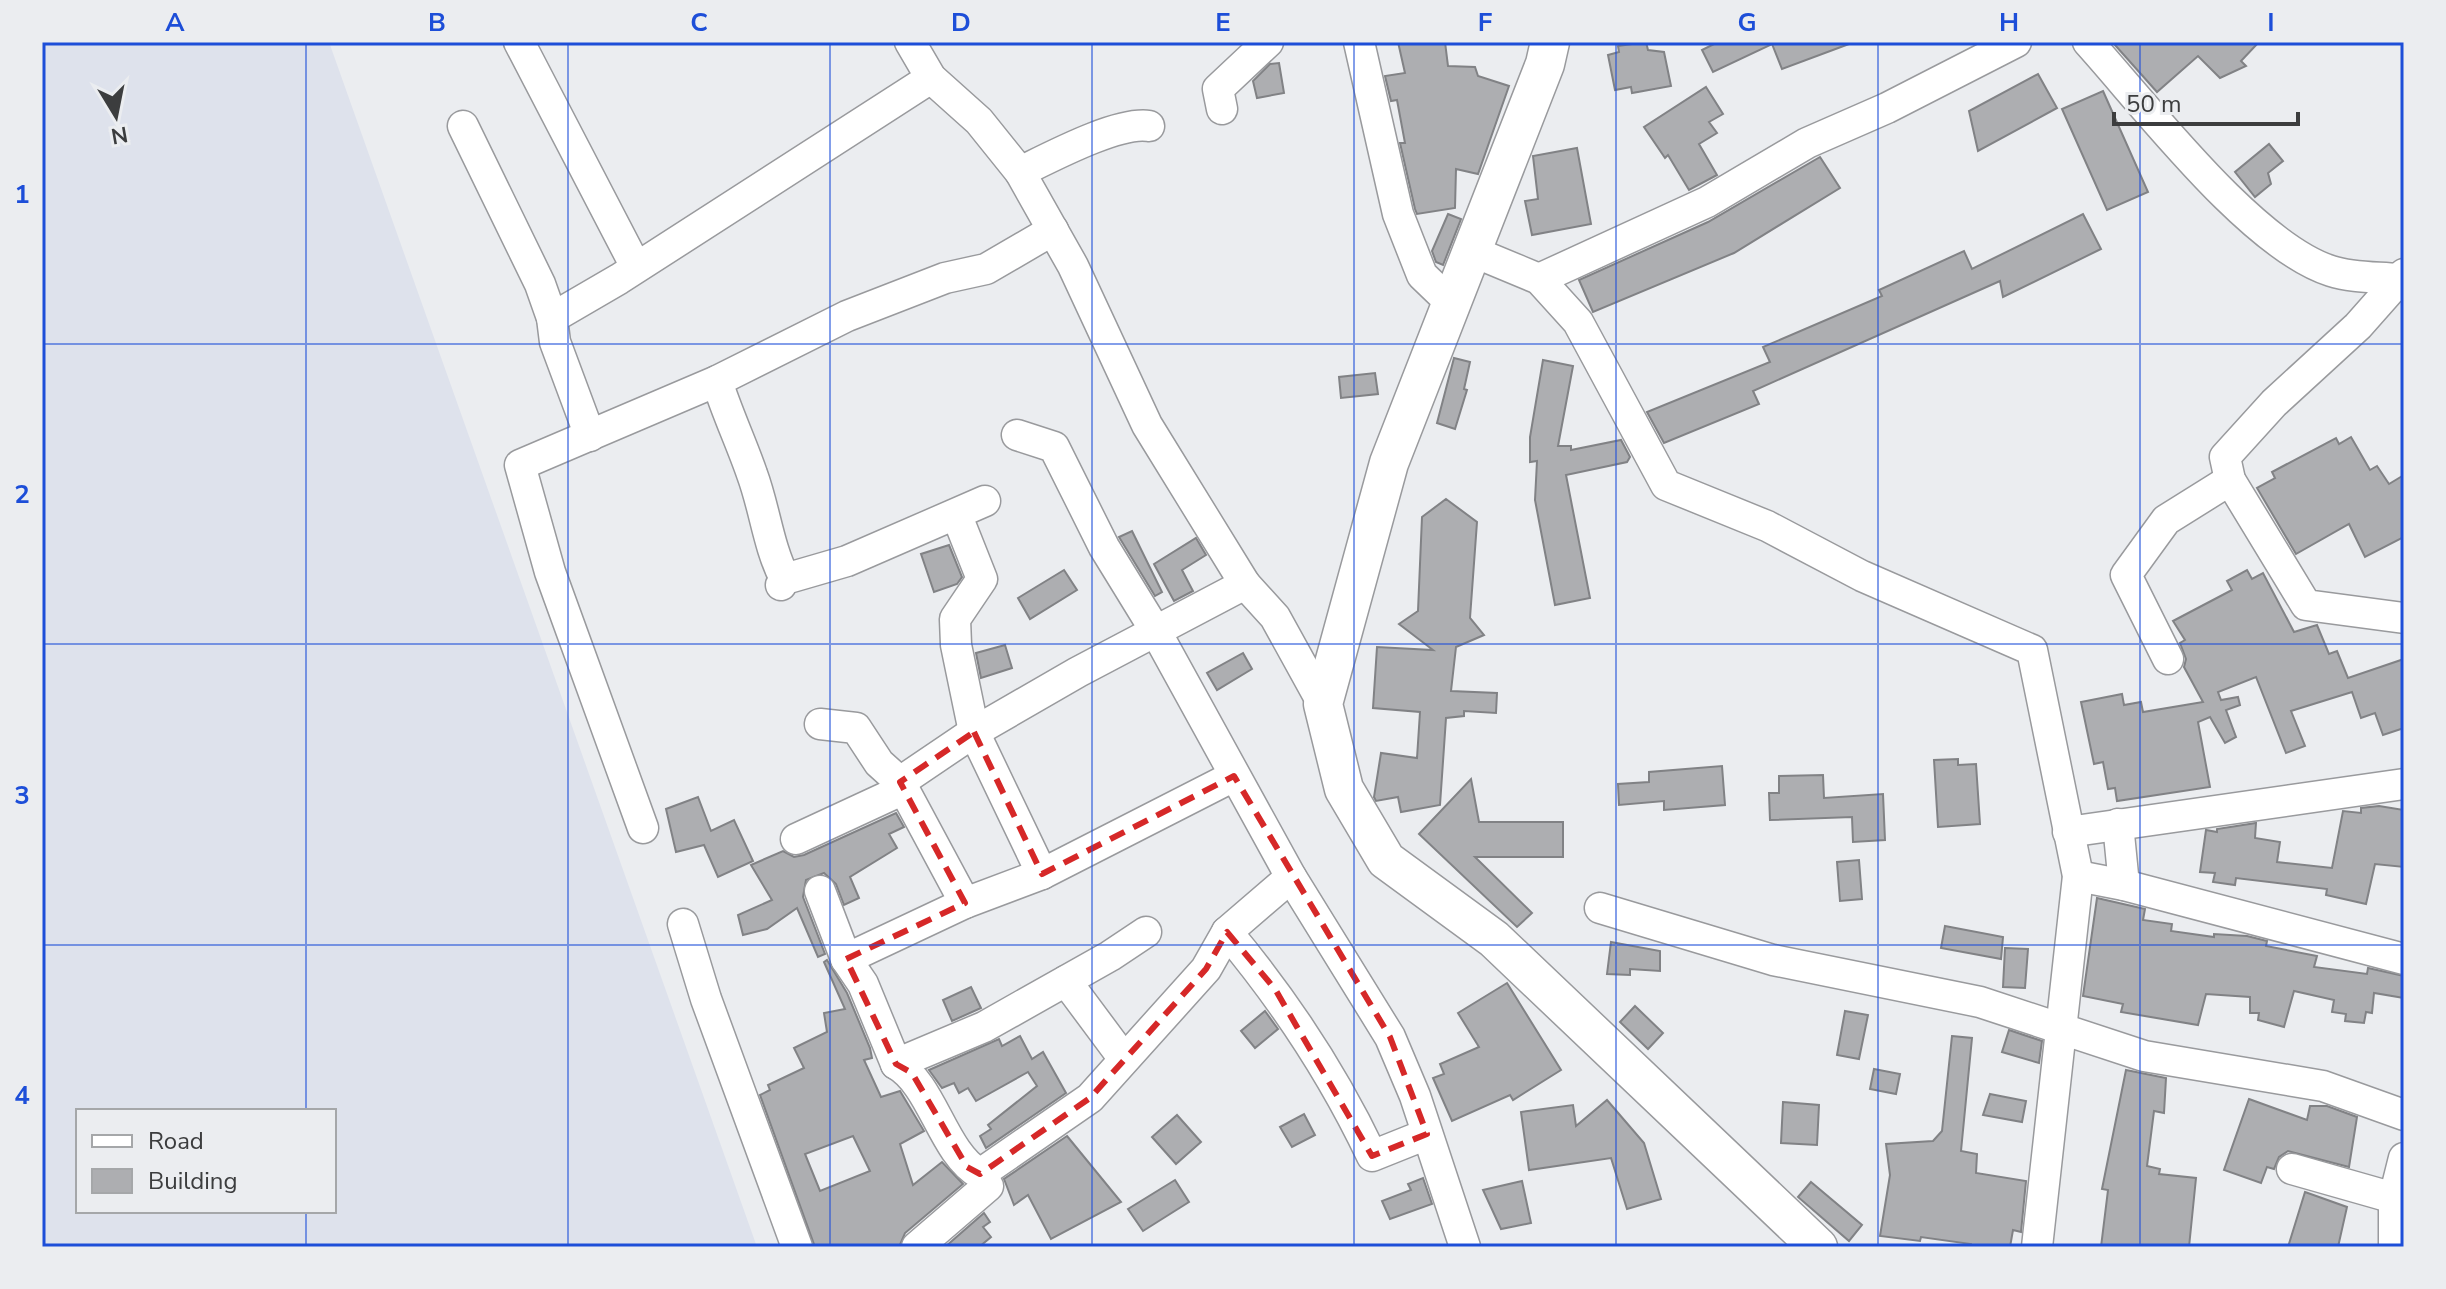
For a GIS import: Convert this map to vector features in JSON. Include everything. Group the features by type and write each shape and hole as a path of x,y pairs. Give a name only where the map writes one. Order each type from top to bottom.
{"main road":[{"path":"1550,42 1545,64 1474,252 1450,302 1389,463 1323,704 1344,789 1386,860 1494,939 1818,1247"}],"street":[{"path":"519,42 636,267"},
{"path":"910,42 931,78 979,121 1020,172 1116,352 1147,425 1245,584 1275,617 1323,704"},
{"path":"1222,109 1218,89 1268,42"},
{"path":"1359,42 1398,214 1422,275 1450,302"},
{"path":"1539,279 1707,202 1807,143 1887,108 2016,42"},
{"path":"2088,42 2236,206 2281,245 2331,271 2402,280"},
{"path":"552,318 931,78"},
{"path":"463,126 540,284 552,318 555,342 590,436"},
{"path":"1020,172 1077,145 1126,128 1149,126"},
{"path":"643,828 550,572 520,465 717,381 847,316 945,278 986,269 1053,230"},
{"path":"1474,252 1539,279 1578,322 1666,485 1767,526 1876,582 2032,650 2078,876 2037,1247"},
{"path":"2402,280 2358,326 2274,403 2225,457 2230,480 2306,605 2404,618"},
{"path":"717,381 732,429 752,473 783,582 847,561 957,516 985,501"},
{"path":"1017,435 1054,447 1104,547 1155,630 1291,877 1390,1037 1465,1247"},
{"path":"2168,659 2126,575 2166,520 2230,480"},
{"path":"957,516 982,579 955,619 956,645 974,732 1042,874"},
{"path":"796,839 902,785 974,732 1155,630 1245,584"},
{"path":"820,724 856,728 879,763 902,785 965,903"},
{"path":"846,959 965,903 1042,874 1234,776"},
{"path":"2068,832 2404,784"},
{"path":"2118,824 2124,885"},
{"path":"2078,876 2124,885 2404,959"},
{"path":"980,1174 1090,1098 1206,969 1227,932 1291,877"},
{"path":"820,891 846,959 863,984 896,1064 912,1073 923,1098 967,1167 980,1174 988,1186 917,1247"},
{"path":"1600,908 1773,960 1980,1002 2144,1056 2323,1086 2404,1115"},
{"path":"683,924 706,999 797,1247"},
{"path":"896,1064 984,1027 1146,932"},
{"path":"1227,932 1275,989 1356,1123 1372,1156 1427,1134"},
{"path":"1066,981 1124,1059"},
{"path":"2394,1247 2394,1198 2404,1158"},
{"path":"2292,1169 2394,1198"}],"highlighted area":[{"path":"974,732 1042,874 1234,776 1390,1037 1415,1096 1427,1134 1372,1156 1275,989 1227,932 1206,969 1090,1098 980,1174 967,1167 912,1073 896,1064 846,959 965,903 900,782"}],"shaded area":[{"path":"42,42 329,42 757,1247 42,1247"}],"building":[{"path":"1398,42 1445,42 1448,66 1475,67 1478,76 1509,86 1478,174 1456,169 1455,208 1417,214 1415,209 1400,143 1405,143 1397,100 1391,101 1385,76 1405,73"},
{"path":"1646,42 1648,50 1664,52 1671,86 1632,93 1631,87 1615,90 1608,55 1619,52 1618,46"},
{"path":"1718,42 1849,44 1782,69 1772,44 1713,72 1702,50"},
{"path":"2118,42 2259,42 2241,61 2246,66 2220,78 2198,56 2157,92 2115,45"},
{"path":"1279,63 1284,93 1257,98 1253,81 1270,64"},
{"path":"2038,74 2057,108 1978,151 1969,111"},
{"path":"1706,87 1723,114 1709,122 1717,133 1699,144 1717,175 1689,190 1668,155 1665,158 1644,127"},
{"path":"2103,91 2148,192 2107,210 2062,109"},
{"path":"2269,144 2283,161 2268,173 2271,184 2255,197 2235,172"},
{"path":"1577,148 1591,224 1532,235 1525,201 1538,199 1533,156"},
{"path":"1820,157 1840,188 1734,253 1593,312 1579,280 1708,222"},
{"path":"1448,214 1461,219 1443,265 1436,262 1432,251"},
{"path":"2083,214 2101,249 2003,297 2000,281 1753,391 1759,404 1664,443 1647,412 1770,362 1763,347 1882,296 1879,290 1964,251 1972,269"},
{"path":"1454,358 1470,362 1464,389 1467,390 1455,429 1437,423"},
{"path":"1543,360 1573,366 1558,446 1571,446 1571,450 1621,440 1630,457 1627,462 1566,475 1590,598 1555,605 1535,500 1537,461 1530,462 1530,437"},
{"path":"1375,373 1378,394 1341,398 1339,377"},
{"path":"2351,437 2370,470 2377,466 2389,484 2404,475 2404,537 2365,557 2349,524 2296,554 2257,488 2275,478 2272,472 2336,438 2339,444"},
{"path":"1446,499 1477,522 1470,618 1484,635 1456,647 1451,691 1497,693 1496,713 1464,711 1464,716 1446,718 1440,805 1401,812 1398,797 1376,801 1374,797 1381,753 1417,758 1420,712 1373,708 1377,647 1433,650 1399,624 1418,611 1422,517"},
{"path":"1132,531 1162,592 1155,596 1119,537"},
{"path":"1196,538 1206,555 1182,570 1193,591 1174,601 1154,564"},
{"path":"949,545 962,577 957,584 934,592 921,554"},
{"path":"1064,570 1077,590 1030,619 1018,598"},
{"path":"2247,570 2252,579 2263,573 2294,632 2317,625 2329,654 2337,651 2348,678 2404,659 2404,728 2383,735 2375,713 2361,718 2352,692 2291,711 2305,746 2286,753 2256,677 2218,692 2221,700 2238,697 2240,705 2226,710 2236,737 2225,743 2210,717 2198,722 2210,787 2117,801 2115,788 2108,789 2103,762 2094,764 2081,702 2122,694 2124,705 2141,702 2143,712 2203,702 2184,667 2186,659 2180,643 2185,640 2173,621 2232,590 2227,581"},
{"path":"1005,645 1012,668 981,678 976,653"},
{"path":"1243,653 1252,669 1217,690 1207,673"},
{"path":"1958,759 1958,765 1976,764 1980,824 1938,827 1934,760"},
{"path":"1722,766 1725,805 1664,810 1664,801 1619,805 1618,784 1649,782 1649,772"},
{"path":"1823,775 1824,798 1883,794 1885,840 1853,842 1852,817 1770,820 1769,793 1779,793 1779,776"},
{"path":"1471,779 1479,822 1563,822 1563,857 1475,857 1532,913 1517,927 1419,834"},
{"path":"698,797 711,831 734,820 753,861 718,877 704,845 676,852 666,809"},
{"path":"2379,806 2404,810 2404,867 2375,864 2366,904 2326,895 2327,889 2236,878 2235,885 2213,882 2215,873 2200,872 2206,830 2217,832 2217,829 2256,823 2255,838 2280,842 2277,862 2332,868 2343,811 2361,813 2361,808"},
{"path":"896,813 904,827 889,834 897,848 850,877 859,898 844,905 836,884 824,873 806,880 803,897 825,954 818,957 797,908 767,929 743,935 738,915 772,900 751,865 783,851 794,857 804,855"},
{"path":"1859,860 1862,899 1840,901 1837,862"},
{"path":"2097,898 2145,909 2143,920 2172,924 2171,931 2214,937 2214,934 2247,936 2267,941 2266,946 2317,956 2314,967 2367,974 2368,968 2404,976 2404,998 2374,993 2372,1013 2366,1012 2364,1023 2345,1021 2346,1014 2332,1012 2334,1000 2294,991 2284,1027 2258,1020 2259,1013 2250,1013 2250,997 2206,994 2198,1025 2121,1012 2123,1004 2083,996"},
{"path":"1945,926 2003,937 2001,959 1941,948"},
{"path":"1611,942 1660,951 1660,971 1630,969 1630,975 1607,974"},
{"path":"2005,948 2028,949 2025,988 2003,987"},
{"path":"827,960 847,993 870,1048 872,1058 864,1060 881,1097 900,1091 924,1131 900,1144 913,1185 942,1162 963,1184 905,1233 899,1247 815,1247 760,1095 770,1090 768,1085 804,1068 794,1048 827,1032 824,1013 845,1009 824,962","holes":["853,1136 870,1171 820,1191 805,1154"]},
{"path":"1507,983 1561,1070 1513,1100 1510,1095 1452,1121 1433,1078 1444,1074 1440,1064 1479,1047 1458,1013"},
{"path":"971,987 981,1008 952,1021 943,1000"},
{"path":"1635,1006 1663,1033 1648,1049 1620,1022"},
{"path":"1265,1011 1278,1029 1255,1048 1241,1031"},
{"path":"1845,1011 1868,1015 1859,1059 1837,1055"},
{"path":"2009,1030 2042,1041 2039,1063 2002,1052"},
{"path":"1020,1036 1032,1059 1043,1052 1066,1093 986,1148 980,1136 991,1129 988,1125 1037,1086 1028,1072 976,1101 968,1088 959,1093 954,1083 942,1088 929,1070 999,1039 1002,1046"},
{"path":"1952,1036 1972,1038 1961,1151 1977,1154 1976,1173 2026,1181 2021,1232 2013,1230 2010,1247 1971,1247 1971,1244 1921,1237 1920,1241 1880,1236 1890,1175 1886,1144 1933,1141 1942,1131"},
{"path":"1874,1069 1900,1074 1896,1094 1870,1089"},
{"path":"2126,1070 2166,1078 2164,1113 2154,1111 2147,1166 2160,1169 2159,1174 2196,1178 2189,1247 2101,1247 2108,1190 2102,1189"},
{"path":"1990,1094 2026,1101 2022,1122 1983,1115"},
{"path":"2249,1099 2307,1120 2310,1106 2327,1106 2357,1117 2349,1167 2288,1151 2279,1157 2274,1169 2267,1167 2261,1183 2224,1170"},
{"path":"1607,1100 1644,1143 1661,1199 1627,1209 1611,1158 1529,1170 1521,1112 1573,1105 1576,1126"},
{"path":"1783,1102 1819,1105 1817,1145 1781,1143"},
{"path":"1304,1114 1315,1135 1292,1147 1280,1127"},
{"path":"1177,1115 1201,1142 1176,1164 1152,1137"},
{"path":"1067,1136 1121,1202 1051,1239 1028,1195 1014,1205 1004,1179"},
{"path":"1423,1178 1432,1204 1390,1219 1382,1201 1411,1190 1408,1184"},
{"path":"1175,1180 1189,1202 1143,1231 1128,1209"},
{"path":"1522,1181 1531,1223 1501,1229 1483,1190"},
{"path":"1811,1182 1862,1225 1849,1241 1798,1197"},
{"path":"2305,1192 2347,1207 2338,1247 2288,1247"},
{"path":"984,1213 990,1222 983,1227 991,1237 979,1247 945,1247"}]}
